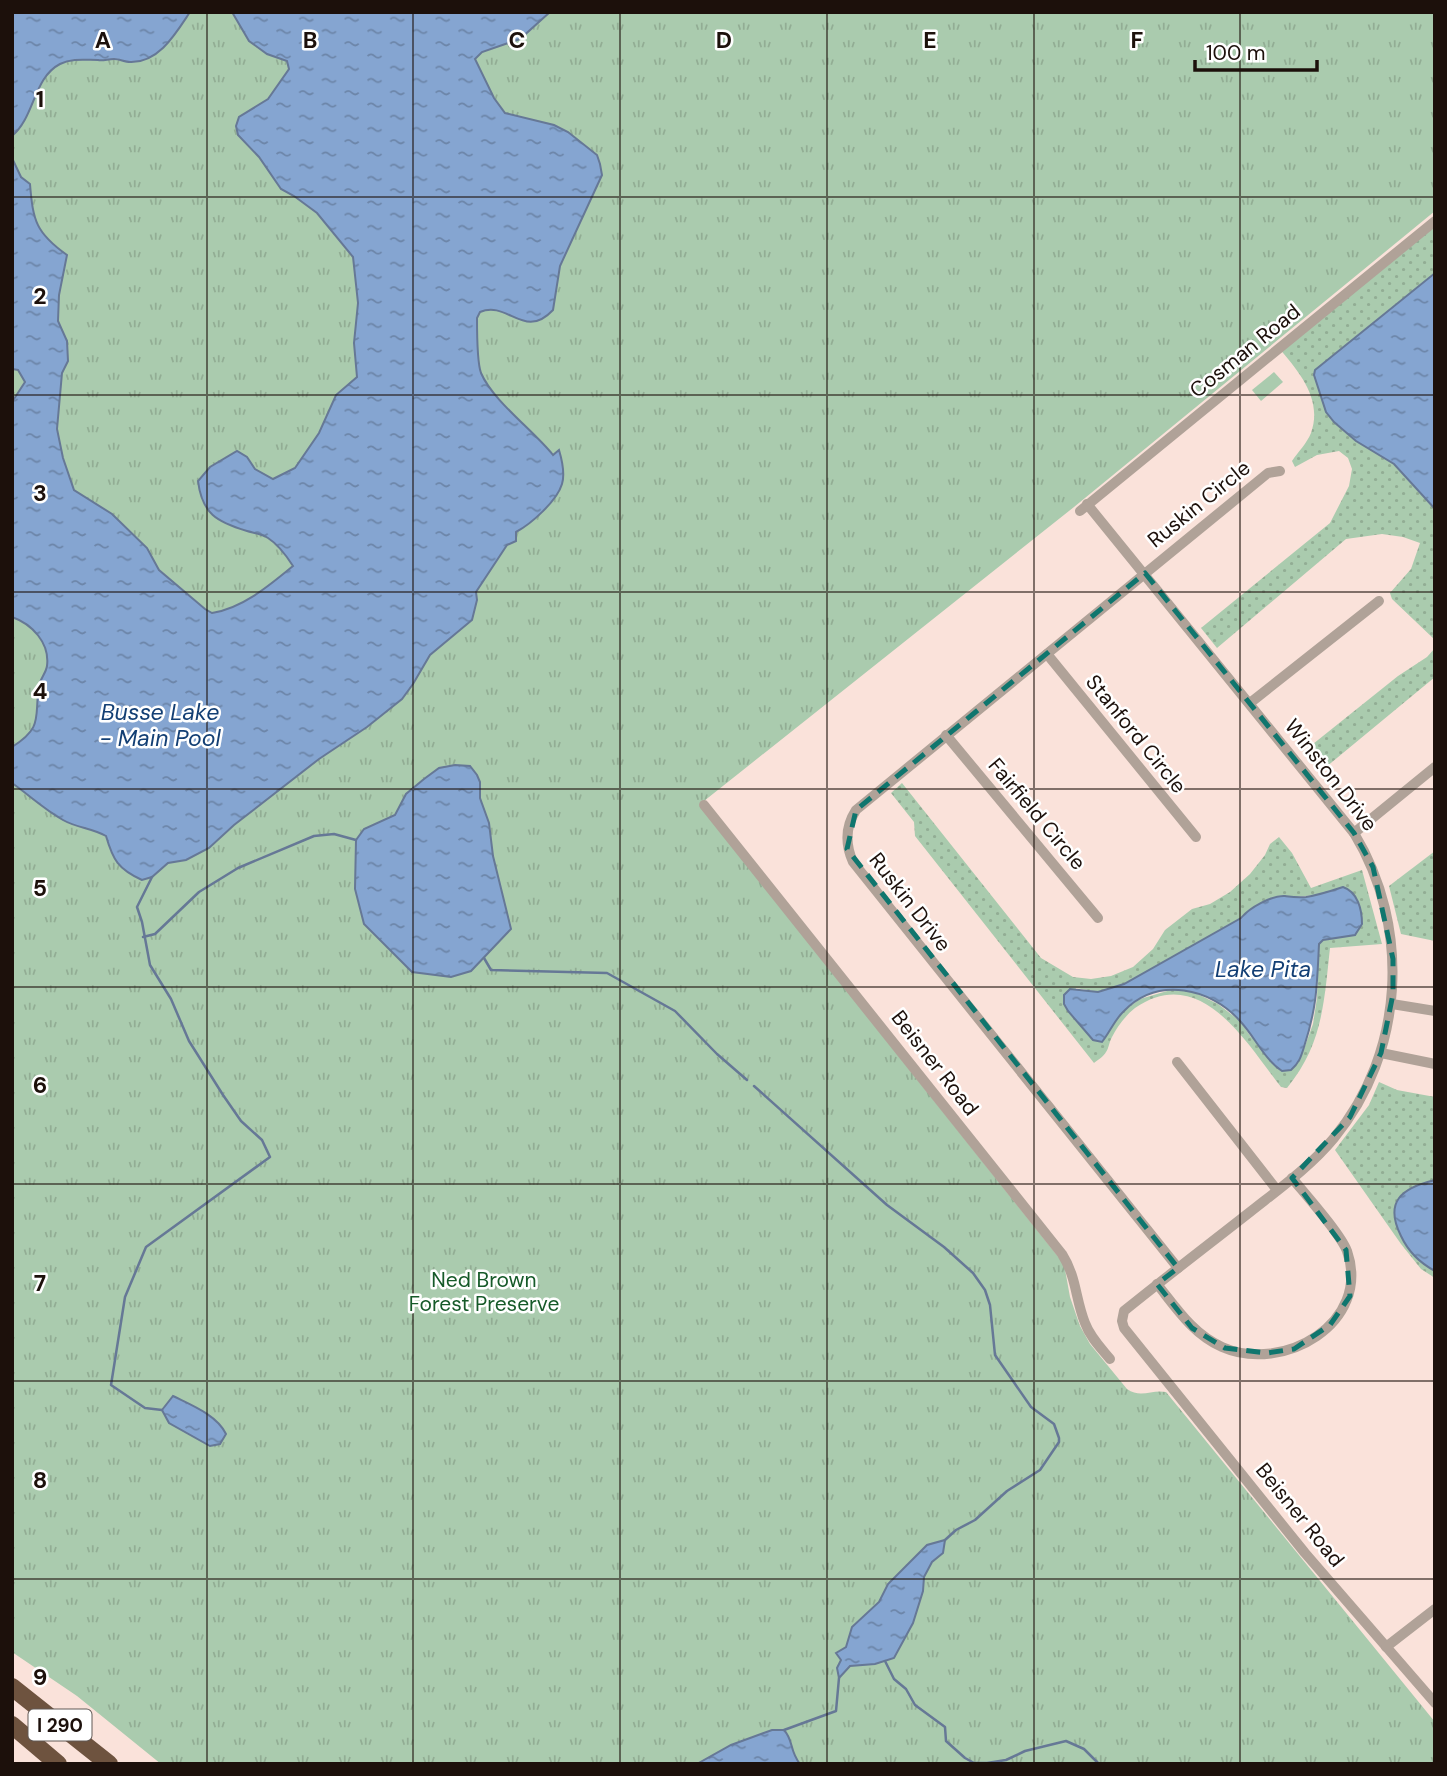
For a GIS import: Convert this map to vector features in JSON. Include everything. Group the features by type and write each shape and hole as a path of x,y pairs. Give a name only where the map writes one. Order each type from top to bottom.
{"highway":[{"name":"I 290","path":"12,1687 109,1764"},
{"name":"I 290","path":"12,1726 58,1764"}],"street":[{"name":"Cosman Road","path":"1083,507 1435,221"},
{"name":"Ruskin Circle","path":"1145,573 1268,474 1280,471"},
{"name":"Winston Drive","path":"1083,507 1145,573 1354,833 1373,867 1390,930 1393,959 1392,1004 1381,1053 1368,1086 1333,1140 1292,1178 1124,1311"},
{"name":"Ruskin Drive","path":"1145,573 856,810 850,820 847,849 853,862 1178,1268"},
{"path":"1250,703 1379,601"},
{"name":"Stanford Circle","path":"1047,654 1196,837"},
{"name":"Fairfield Circle","path":"946,735 1098,918"},
{"path":"1354,833 1435,766"},
{"name":"Beisner Road","path":"704,805 1062,1254 1076,1282 1085,1325 1110,1359"},
{"path":"1392,1004 1435,1011"},
{"path":"1381,1053 1435,1064"},
{"path":"1177,1062 1277,1190"},
{"path":"1157,1284 1192,1328 1225,1348 1267,1353 1294,1349 1330,1325 1350,1296 1352,1278 1346,1250 1292,1178"},
{"name":"Beisner Road","path":"1124,1311 1124,1328 1305,1553 1435,1703"},
{"path":"1386,1647 1435,1609"}],"highlighted area":[{"path":"1145,573 1354,833 1373,867 1393,959 1393,994 1381,1053 1350,1117 1292,1178 1346,1250 1350,1296 1330,1325 1294,1349 1267,1353 1225,1348 1192,1328 1157,1284 1178,1268 847,849 856,810"}],"green space":[{"name":"Ned Brown Forest Preserve","path":"12,12 1435,12 1435,211 1074,507 699,805 1064,1264 1070,1297 1080,1326 1090,1344 1127,1389 1142,1394 1166,1392 1435,1722 1435,1764 161,1764 77,1696 12,1652"},
{"path":"1435,221 1435,273 1315,370 1356,441 1394,464 1435,509 1435,640 1392,599 1390,593 1411,569 1420,543 1382,534 1346,539 1217,648 1201,628 1330,523 1349,486 1352,469 1348,458 1339,451 1317,455 1295,467 1292,461 1311,433 1314,409 1301,376 1279,348"},
{"path":"1274,372 1283,382 1261,401 1252,390"},
{"path":"1435,648 1435,677 1320,772 1303,752 1398,676 1427,657"},
{"path":"902,783 1041,958 1073,977 1091,979 1111,976 1133,967 1153,949 1165,930 1192,909 1210,904 1230,892 1250,874 1270,844 1279,837 1292,853 1311,888 1362,870 1382,944 1330,948 1323,1004 1315,1039 1299,1072 1287,1088 1281,1087 1253,1050 1220,1014 1201,1001 1181,995 1159,996 1135,1008 1116,1029 1108,1049 1094,1063 915,836 914,822 891,793","holes":["1325,893 1355,935 1323,940 1319,944 1313,1024 1301,1057 1251,1037 1240,1021 1218,1004 1187,989 1174,989 1140,999 1122,1012 1102,1042 1093,1040 1068,1011 1076,988 1098,992 1124,984 1241,918 1258,905 1280,899"]},
{"path":"1435,851 1435,941 1401,934 1389,886"},
{"path":"1379,1082 1397,1090 1435,1097 1435,1278 1421,1269 1401,1244 1335,1150 1369,1105"}],"water":[{"path":"12,12 190,12 166,45 150,58 130,62 114,59 69,61 51,70 44,78 20,128 12,136"},
{"name":"Busse Lake - Main Pool","path":"232,12 550,12 520,39 482,52 475,59 494,98 505,113 554,125 568,132 597,155 602,175 560,266 553,310 533,322 490,310 480,312 477,318 479,362 487,384 553,455 559,450 563,480 555,498 536,518 516,532 516,541 507,545 476,592 477,600 472,620 430,655 402,699 367,727 319,759 234,825 209,848 186,860 168,863 152,877 142,880 127,872 118,863 106,836 63,820 12,783 12,747 29,733 36,721 39,686 47,658 43,642 33,630 12,617 12,402 25,382 18,370 12,369 12,158 21,177 30,184 35,217 42,233 67,255 59,295 58,321 67,341 68,361 62,373 57,429 74,490 112,514 147,548 159,570 205,609 212,613 245,601 293,566 268,538 227,524 213,515 203,501 198,481 210,467 237,451 247,457 255,469 273,479 295,468 319,433 336,395 357,377 354,343 358,303 353,257 317,213 281,189 259,157 238,135 236,126 239,117 268,99 289,69 287,61 267,54 249,41"},
{"path":"1435,273 1435,509 1394,464 1356,441 1334,422 1326,412 1314,375 1315,370"},
{"path":"470,766 480,782 480,798 489,823 493,856 511,929 471,971 451,977 412,972 364,924 355,889 356,840 364,829 395,815 406,794 439,768"},
{"name":"Lake Pita","path":"1343,887 1356,897 1362,924 1355,935 1323,940 1319,944 1312,1020 1301,1057 1291,1070 1282,1071 1276,1066 1240,1021 1228,1010 1200,994 1184,990 1152,993 1121,1014 1102,1042 1093,1040 1064,1004 1064,995 1070,989 1098,992 1124,984 1241,918 1267,900 1280,896 1306,897"},
{"path":"1435,1180 1435,1271 1407,1247 1394,1214 1395,1205 1405,1192"},
{"path":"173,1396 203,1411 222,1427 226,1434 220,1444 210,1446 169,1423 162,1410"},
{"path":"945,1540 943,1553 932,1562 924,1577 923,1591 913,1623 894,1658 875,1664 850,1666 839,1678 837,1668 841,1660 836,1653 846,1647 852,1627 879,1602 888,1584 927,1545"},
{"path":"772,1730 784,1730 800,1764 697,1764 731,1745"}],"waterway":[{"path":"143,937 155,934 199,892 238,868 314,836 334,834 356,840"},
{"path":"152,877 137,907 150,965 171,999 189,1041 241,1121 262,1140 270,1157 146,1247 125,1297 111,1385 145,1408 162,1410"},
{"path":"484,958 491,970 607,973 675,1011 747,1080"},
{"path":"754,1086 887,1205 944,1247 973,1273 985,1290 990,1305 995,1355 1031,1407 1054,1424 1059,1442 1040,1470 1007,1491 975,1520 956,1530 945,1540"},
{"path":"885,1661 894,1679 906,1689 915,1705 945,1727 946,1741 974,1763 1006,1760 1025,1751 1066,1741 1084,1749 1099,1764"},
{"path":"784,1730 836,1711 839,1678"}]}
